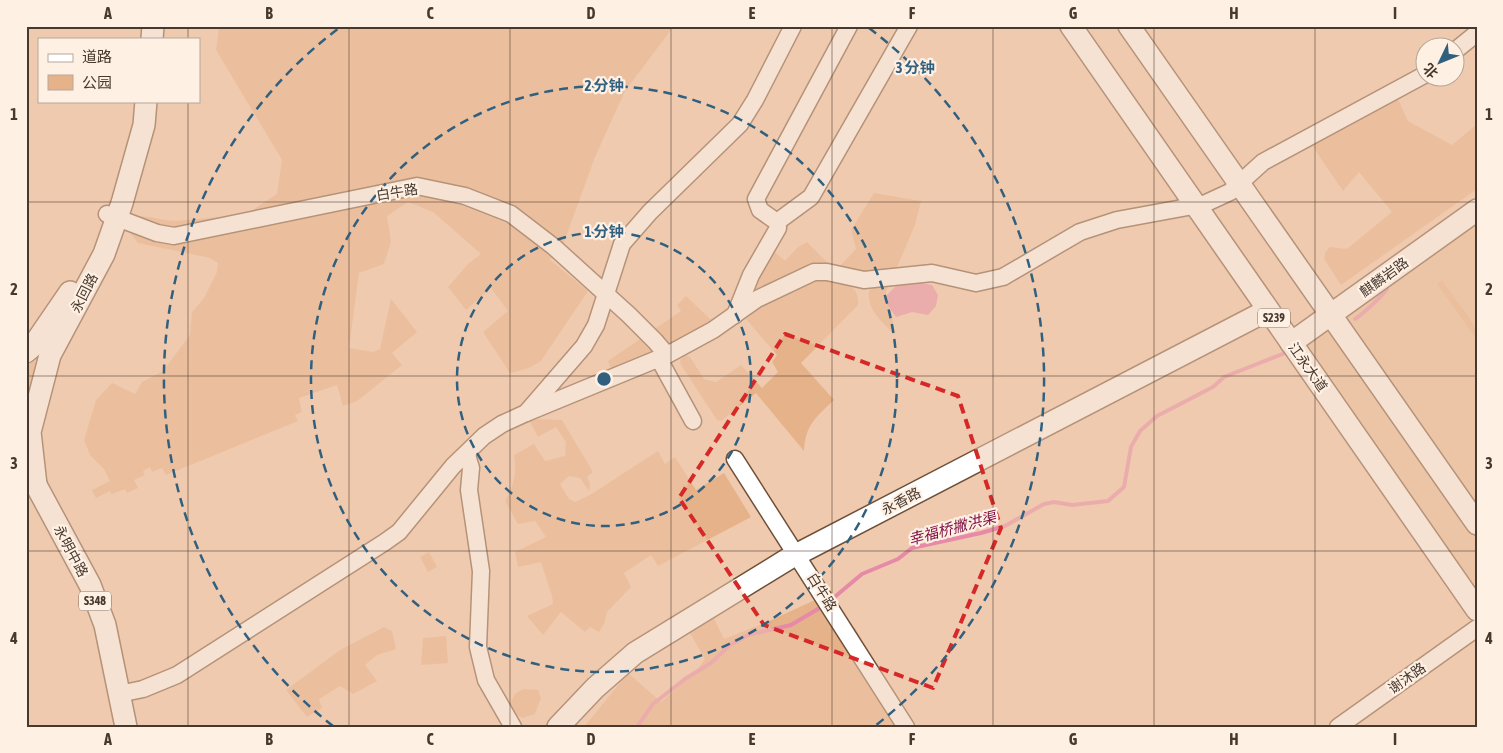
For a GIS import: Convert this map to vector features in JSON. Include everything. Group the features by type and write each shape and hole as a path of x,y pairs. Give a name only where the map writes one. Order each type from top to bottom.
{"main road":[{"name":"江永大道","path":"1071,26 1477,610"},
{"path":"1129,26 1477,524"},
{"name":"永回路","path":"29,484 30,432 50,355 104,254 136,102"},
{"name":"永回路","path":"26,352 33,346 66,301 112,216 143,128 146,102"},
{"name":"麒麟岩路","path":"1291,343 1477,210"},
{"name":"永香路","path":"558,727 594,688 635,653 798,555 1268,310"},
{"path":"26,360 68,324"},
{"name":"永明中路","path":"29,484 90,586 104,625 126,727"},
{"name":"永明中路","path":"29,484 76,589 89,623 112,727"}],"street":[{"path":"526,413 584,346 596,325 622,244 650,212 740,124 755,100 793,26"},
{"path":"734,316 751,275 778,228 777,222 760,210 756,199 849,26"},
{"path":"777,222 811,197 909,26"},
{"path":"1466,41 1477,32"},
{"path":"119,694 143,689 177,675 385,542 399,532 442,479 484,436 526,413 663,357 713,330 757,299 814,272 827,272 860,280 932,273 976,283 1003,277 1080,232 1117,220 1204,204 1230,192 1263,162 1416,79"},
{"name":"白牛路","path":"112,216 157,233 174,236 417,186 465,196 511,214 554,247 655,341 693,421"},
{"path":"467,455 471,468 469,490 481,571 478,646 486,680 513,727"},
{"name":"白牛路","path":"735,459 906,727"},
{"name":"谢沐路","path":"1338,727 1477,628"}],"highlighted area":[{"path":"785,334 958,396 1001,528 933,688 764,625 679,498"}],"shaded area":[{"path":"1477,210 1477,610 1291,343"},
{"path":"902,280 932,285 938,295 936,306 928,315 912,312 896,317 883,299"}],"green space":[{"path":"219,26 674,26 625,91 595,157 559,256 549,259 588,291 541,361 529,368 510,373 483,332 508,311 491,288 466,310 448,287 468,264 481,254 433,212 408,202 387,216 391,242 384,264 359,273 349,348 373,352 380,349 391,299 417,332 392,353 402,365 357,401 343,406 337,385 299,398 302,412 295,415 298,421 166,475 162,468 152,472 150,467 143,471 145,475 134,480 138,488 127,493 125,489 112,494 110,491 96,498 92,490 110,481 104,469 90,455 84,440 96,400 112,383 135,394 142,382 163,371 190,335 192,312 204,298 217,272 218,263 210,258 138,243 130,233 133,221 137,216 174,221 245,215 277,194 282,160 216,50"},
{"path":"1398,99 1408,121 1452,145 1477,124 1477,189 1341,285 1324,259 1326,251 1330,247 1347,249 1392,212 1359,172 1343,191 1311,144"},
{"path":"874,193 921,201 915,225 894,274 807,269 783,277 750,300 748,287 769,247 785,261 798,247 807,242 833,268 838,268 856,249 851,230"},
{"path":"818,279 832,280 851,287 856,291 858,305 801,363 834,400 809,428 804,451 756,393 721,421 717,420 681,365 680,360 685,355 690,357 704,379 716,382 741,365 762,388 778,372 772,362 777,355 746,319 767,300"},
{"path":"1442,280 1477,329 1477,340 1437,284"},
{"path":"889,285 883,299 891,311 895,335 876,315 869,298 869,291 875,286"},
{"path":"686,296 711,320 676,343 611,369 608,361 681,311 677,305"},
{"path":"34,361 38,365 26,407 26,366"},
{"path":"532,419 562,420 593,472 587,477 590,484 589,491 580,478 569,476 560,484 569,499 575,502 590,495 658,451 665,464 675,457 696,490 724,473 751,517 658,566 651,555 624,573 631,587 607,612 604,624 599,632 590,627 585,632 561,612 543,635 527,616 553,604 541,562 518,567 515,552 546,537 535,521 518,524 505,501 514,479 514,455 534,444 545,461 565,456 566,442 556,427 538,437 530,422"},
{"path":"429,552 437,567 428,572 420,557"},
{"path":"815,600 839,636 855,628 909,727 584,727 628,673 661,702 697,670 705,659 684,623 709,608 724,639"},
{"path":"384,627 392,631 396,649 377,655 365,665 377,681 353,694 340,686 319,699 322,708 307,717 286,690 340,650"},
{"path":"446,636 448,663 421,665 423,638"},
{"path":"523,689 538,690 541,698 535,714 523,718 511,713 508,707 515,694"}],"waterway":[{"name":"幸福桥撇洪渠","path":"1355,319 1387,289"},
{"name":"幸福桥撇洪渠","path":"831,600 862,574 898,559 912,548 1005,526 1044,504 1054,502 1072,505 1108,501 1124,487 1131,447 1140,431 1157,416 1213,387 1224,377 1285,353"},
{"name":"幸福桥撇洪渠","path":"637,727 653,704 685,679 711,663 730,645 748,635 791,625 823,606"}]}
